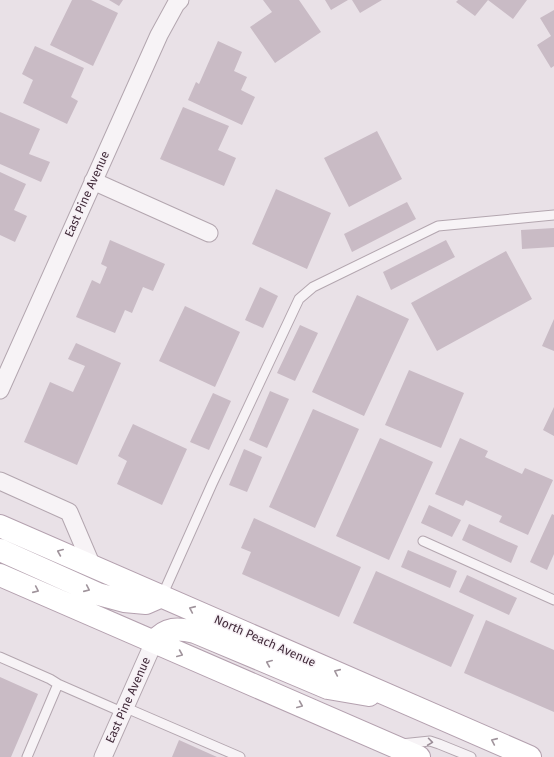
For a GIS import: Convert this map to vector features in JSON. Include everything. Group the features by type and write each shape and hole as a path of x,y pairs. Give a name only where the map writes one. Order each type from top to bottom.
{"main road":[{"name":"North Peach Avenue","path":"0,526 530,757"},
{"path":"0,550 98,594 124,601 146,602 162,596"},
{"path":"0,575 419,757"},
{"path":"154,642 160,636 171,630 182,629 195,632 328,688 400,700"}],"street":[{"name":"East Pine Avenue","path":"0,390 158,35 176,4 180,0"},
{"path":"93,181 209,233"},
{"path":"0,481 69,512 92,566"},
{"name":"East Pine Avenue","path":"103,757 154,642"}],"lane":[{"path":"162,596 212,484 299,299 313,287 438,226 554,215"},
{"path":"423,542 553,597"},
{"path":"0,656 58,684 240,757"},
{"path":"27,757 58,684"},
{"path":"392,745 430,741 471,757"}],"building":[{"path":"72,0 91,0 118,13 93,66 50,45"},
{"path":"109,0 123,0 119,6"},
{"path":"263,0 299,0 321,32 275,63 250,27 272,12"},
{"path":"325,0 348,0 331,10"},
{"path":"352,0 382,0 360,13"},
{"path":"458,0 488,0 475,16 456,2"},
{"path":"488,0 527,0 513,19"},
{"path":"554,10 554,66 551,68 537,45 551,36 540,18"},
{"path":"218,41 242,52 234,71 247,77 241,90 255,97 242,125 188,100 196,82 199,84"},
{"path":"35,46 84,68 71,97 78,101 67,124 23,103 33,80 22,74"},
{"path":"183,107 229,126 218,150 236,158 224,186 160,159"},
{"path":"0,112 40,129 29,154 50,162 41,182 0,164"},
{"path":"377,131 402,179 349,207 324,158"},
{"path":"0,172 26,184 14,210 27,216 15,242 0,235"},
{"path":"276,189 331,213 307,269 252,244"},
{"path":"407,202 416,219 352,252 344,234"},
{"path":"554,228 554,247 522,249 521,230"},
{"path":"110,240 165,264 153,291 143,287 132,313 125,310 115,333 76,317 92,280 100,284 107,267 101,264"},
{"path":"446,240 455,257 391,290 383,272"},
{"path":"506,251 532,299 437,351 411,303"},
{"path":"260,287 278,296 263,328 245,320"},
{"path":"357,295 409,319 364,416 312,392"},
{"path":"185,306 240,332 215,387 159,361"},
{"path":"554,319 554,351 542,346"},
{"path":"300,325 318,333 295,381 277,373"},
{"path":"76,343 121,363 77,465 24,442 50,382 73,392 85,366 68,359"},
{"path":"409,370 464,393 441,448 385,425"},
{"path":"270,391 289,399 267,448 249,440"},
{"path":"213,393 231,401 209,450 190,442"},
{"path":"554,407 554,436 543,430"},
{"path":"313,409 359,429 315,528 269,507"},
{"path":"133,424 187,449 162,505 117,484 127,461 118,456"},
{"path":"380,438 433,462 389,560 336,536"},
{"path":"460,438 488,451 485,457 522,474 525,468 553,480 528,535 499,522 502,516 466,500 463,506 435,494"},
{"path":"244,449 262,457 247,492 229,485"},
{"path":"429,505 461,520 452,537 421,523"},
{"path":"552,514 554,515 554,554 547,570 530,562"},
{"path":"254,518 361,567 339,617 242,574 251,552 241,548"},
{"path":"469,524 518,546 511,563 462,540"},
{"path":"408,550 457,571 450,588 401,567"},
{"path":"376,571 474,615 451,667 353,623"},
{"path":"467,575 517,598 509,615 459,592"},
{"path":"486,620 554,650 554,712 464,673"},
{"path":"0,677 38,694 11,757 0,757"},
{"path":"179,740 217,757 172,757"}]}
